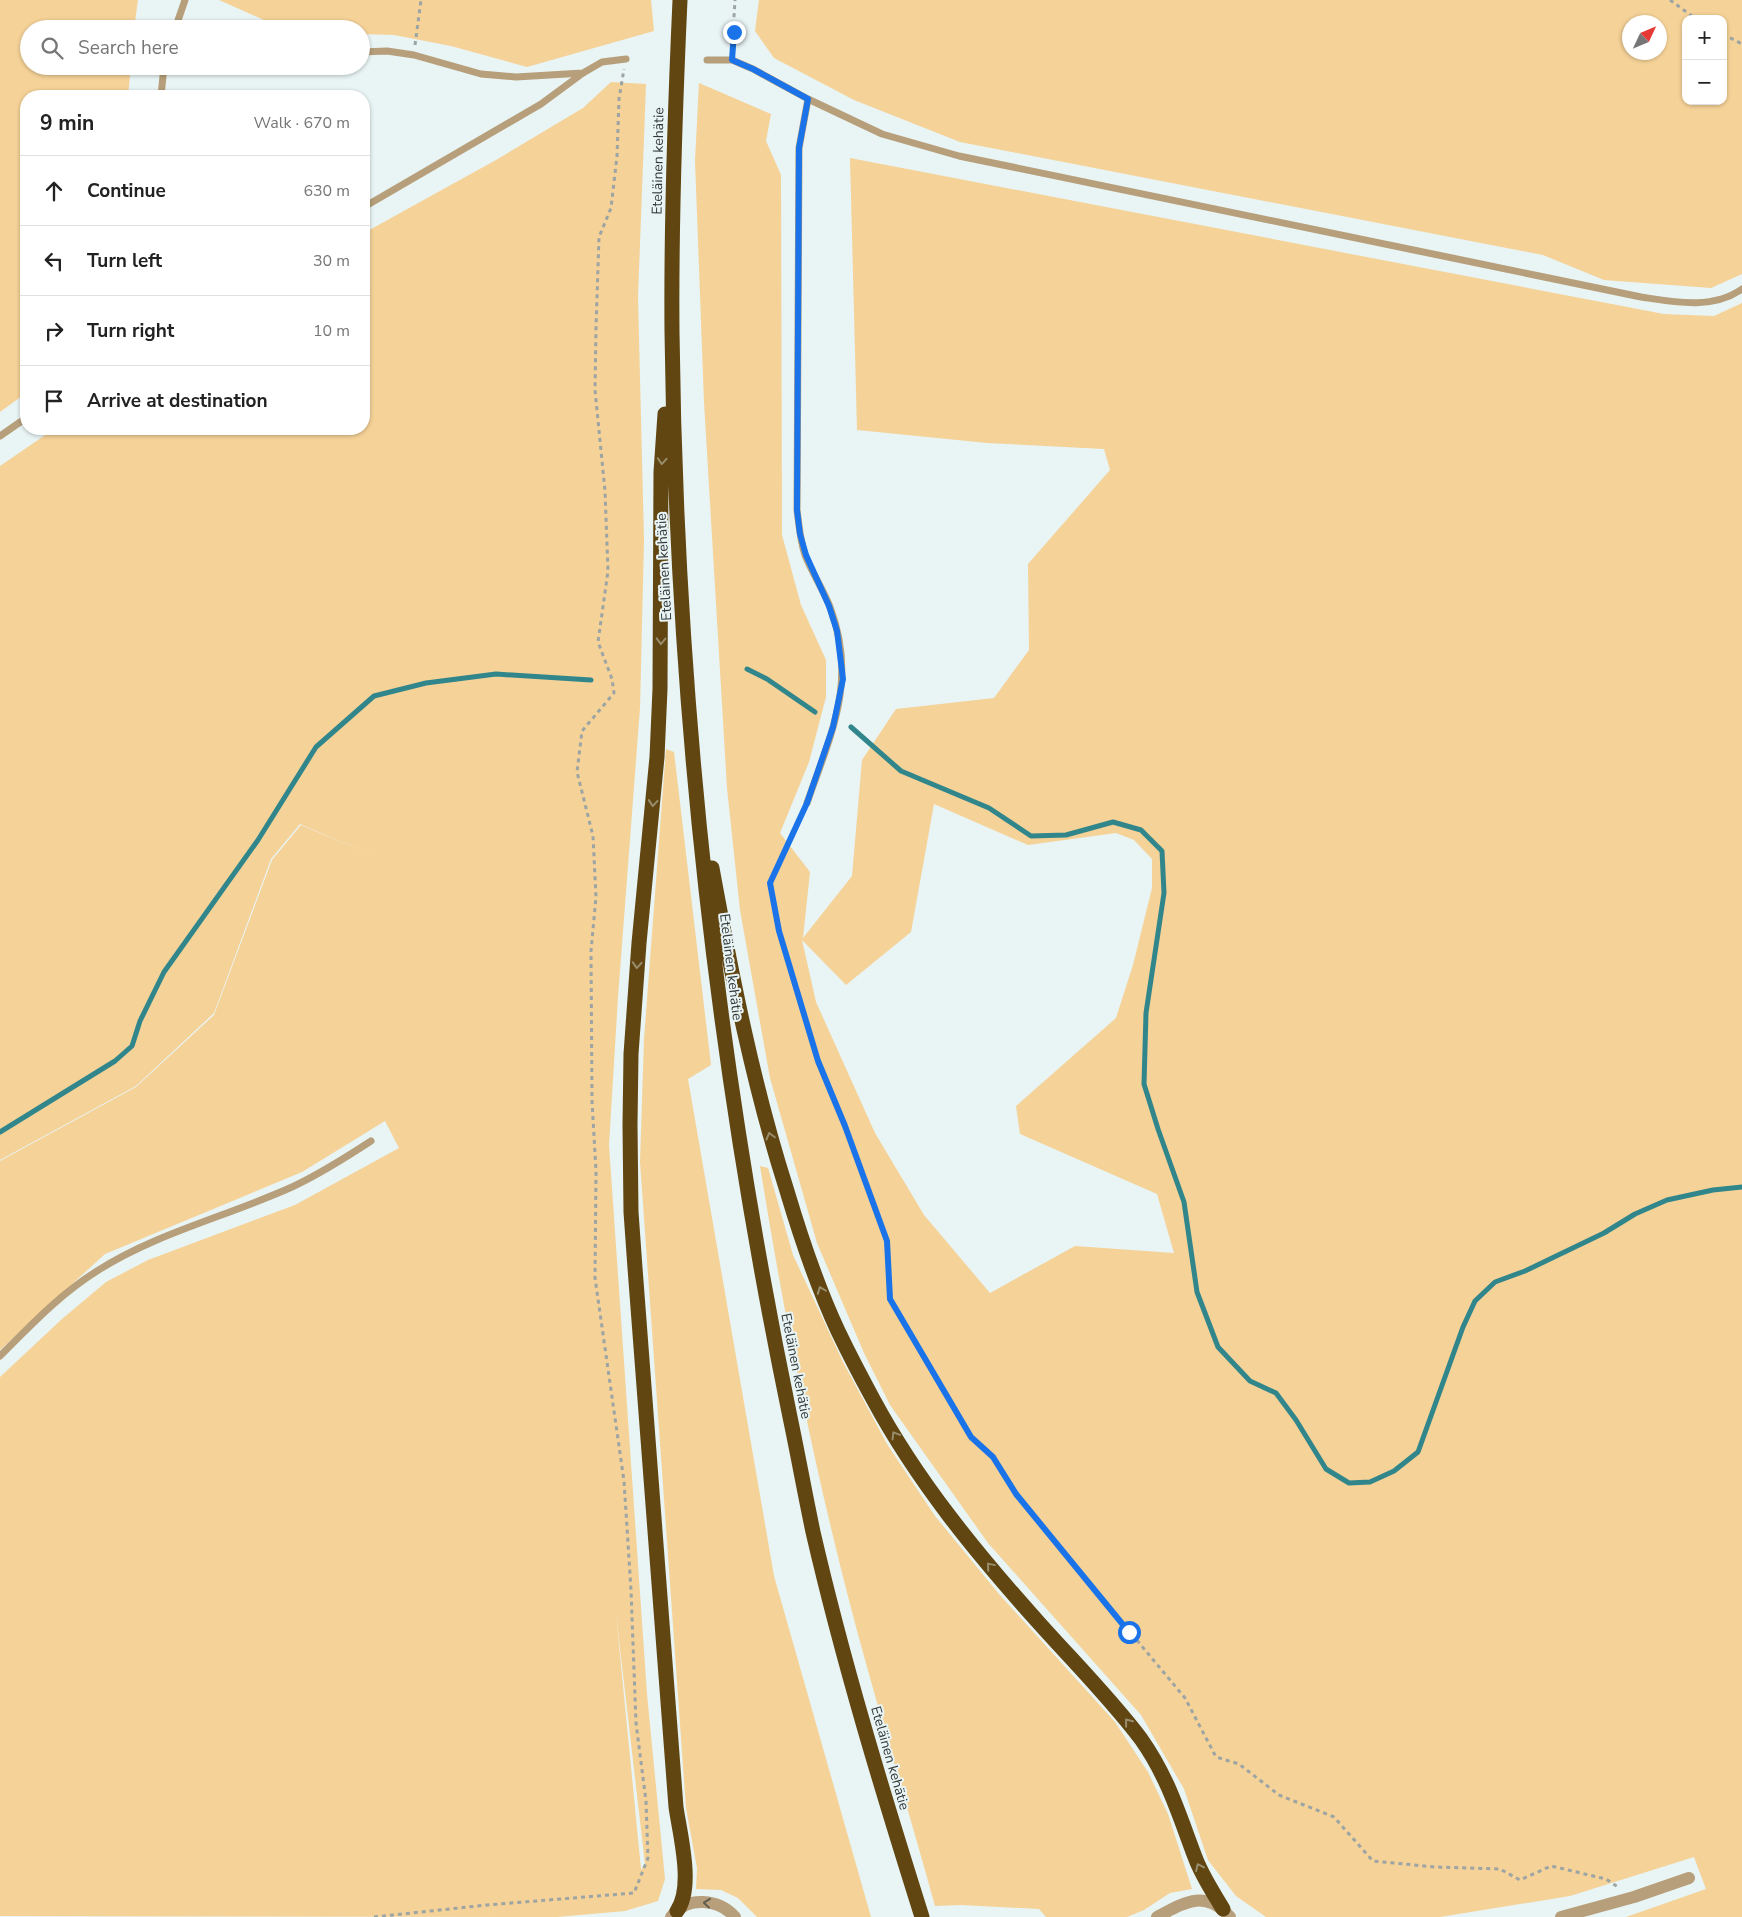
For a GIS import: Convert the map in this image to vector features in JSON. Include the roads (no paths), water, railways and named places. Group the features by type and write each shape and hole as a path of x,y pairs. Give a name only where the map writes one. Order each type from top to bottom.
{"highway":[{"name":"Eteläinen kehätie","path":"680,0 676,96 672,325 677,522 691,753 706,896 735,1116 774,1338 813,1532 864,1727 922,1917"},
{"path":"672,325 661,472 661,654 657,757 637,971 631,1054 630,1125 631,1212 643,1383 673,1771 685,1874 683,1903 672,1915"},
{"path":"691,753 727,952 771,1143 800,1233 838,1331 874,1402 914,1467 943,1507 1022,1603 1116,1708 1142,1741 1160,1769 1172,1793 1196,1859 1226,1913"}],"street":[{"path":"1561,1917 1634,1897 1689,1878"},
{"path":"1158,1917 1177,1905 1189,1901 1202,1900 1213,1903 1226,1913"},
{"path":"672,1915 698,1902 710,1902 722,1906 735,1917"}],"lane":[{"path":"178,20 185,0"},
{"path":"370,52 387,51 414,56 481,74 516,77 583,73"},
{"path":"370,204 541,104 583,73 602,62 626,59"},
{"path":"707,60 732,60 882,134 959,156 1640,297 1684,303 1710,302 1737,293 1742,289"},
{"path":"162,90 163,75"},
{"path":"807,803 833,727 843,679 837,631 829,606 806,555 800,534 797,510 799,148 808,99"},
{"path":"0,436 20,422"},
{"path":"0,1356 39,1317 97,1270 165,1237 292,1187 324,1171 371,1141"}],"waterway":[{"path":"747,669 767,679 815,712"},
{"path":"0,1132 115,1061 132,1046 140,1021 164,972 258,840 316,747 374,696 426,683 496,674 591,680"},
{"path":"851,727 901,771 989,808 1031,836 1066,835 1113,822 1141,830 1162,851 1164,893 1146,1013 1144,1084 1184,1202 1197,1292 1218,1347 1250,1381 1276,1393 1296,1420 1326,1469 1349,1483 1370,1482 1394,1471 1418,1452 1463,1327 1475,1301 1495,1282 1525,1271 1604,1233 1635,1214 1667,1200 1713,1190 1742,1187"}]}
